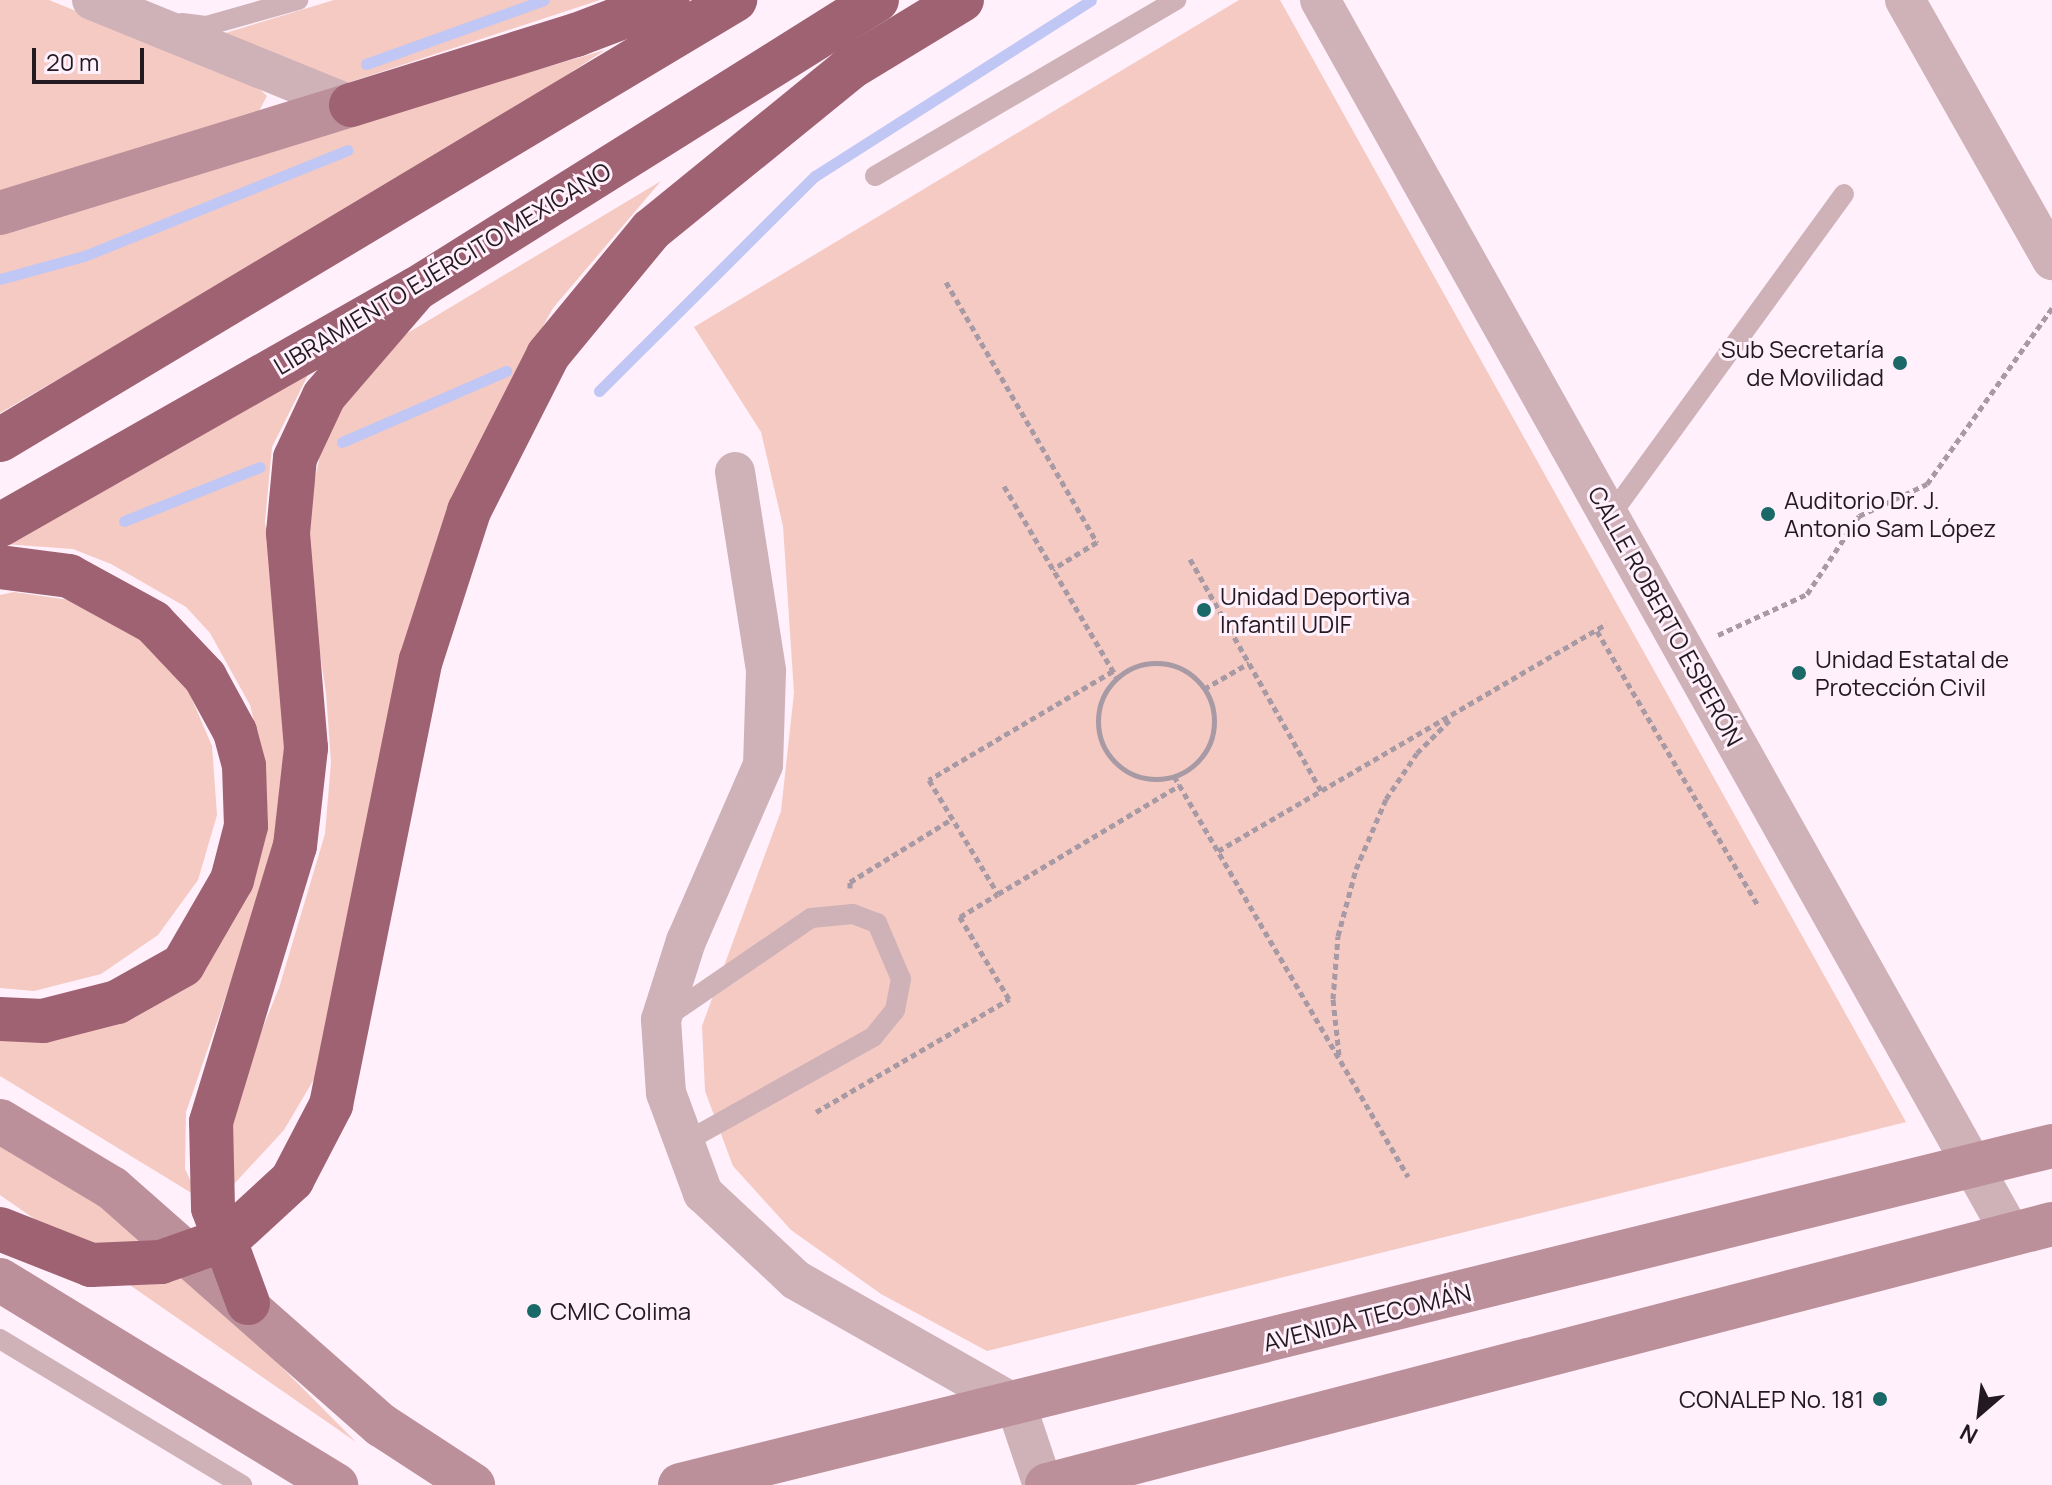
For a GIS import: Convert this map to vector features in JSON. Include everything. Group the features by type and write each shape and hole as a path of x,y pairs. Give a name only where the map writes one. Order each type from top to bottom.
{"highway":[{"path":"351,105 576,35 668,0"},
{"path":"0,440 735,0"},
{"name":"LIBRAMIENTO EJÉRCITO MEXICANO","path":"0,525 416,289 877,0"},
{"path":"15,1237 91,1265 161,1262 229,1238 292,1180 331,1105 421,660 469,511 548,355 651,230 850,68 962,0"},
{"path":"248,1303 213,1208 211,1122 295,846 306,748 288,533 295,458 324,396 416,289"},
{"path":"0,567 69,576 153,622 174,644 205,677 235,732 244,766 246,826 232,880 183,965 117,1002 43,1021 0,1019"}],"street":[{"path":"92,0 351,105"},
{"name":"CALLE ROBERTO ESPERÓN","path":"1320,0 1975,1164 2031,1229"},
{"path":"1905,0 2052,260"},
{"path":"0,213 351,105"},
{"path":"735,472 766,671 763,765 686,941 661,1020 666,1093 703,1193 796,1280 1016,1405 1045,1485 2031,1229"},
{"path":"0,1121 112,1188 248,1303 381,1425 473,1485"},
{"name":"AVENIDA TECOMÁN","path":"680,1485 1016,1405 2052,1146"},
{"path":"6,1286 336,1485"}],"lane":[{"path":"136,19 206,26 298,0"},
{"path":"875,176 1176,0"},
{"path":"1610,516 1844,194"},
{"path":"661,1020 811,918 853,914 877,923 901,979 895,1010 873,1037 685,1142"},
{"path":"0,1339 242,1485"}],"path":[{"path":"946,282 1097,542 1053,569"},
{"path":"1685,650 1807,594 1859,516 1927,484 2052,308"},
{"path":"1004,486 1117,678"},
{"path":"1190,559 1321,791"},
{"path":"1218,851 1606,624"},
{"path":"1597,630 1758,905"},
{"path":"1153,663 1190,674 1204,689 1213,714 1211,740 1190,769 1157,780 1124,770 1102,742 1099,708 1117,678 1153,663"},
{"path":"1204,689 1249,663"},
{"path":"998,894 929,780 1113,671"},
{"path":"1340,1060 1333,999 1338,936 1356,869 1386,799 1417,753 1458,711"},
{"path":"1174,776 1408,1177"},
{"path":"816,1112 1009,999 960,917 1180,785"},
{"path":"853,914 850,882 952,819"}],"shaded area":[{"path":"0,0 49,0 253,83 267,96 259,111 0,194"},
{"path":"334,0 600,0 335,87 212,37"},
{"name":"Unidad Deportiva Infantil UDIF","path":"1239,0 1280,0 1906,1122 987,1351 881,1294 791,1230 733,1166 705,1091 702,1026 781,811 794,693 783,526 761,432 694,327"},
{"path":"605,50 457,147 0,413 0,227"},
{"path":"661,181 553,308 512,383 317,1074 284,1130 234,1184 228,1156 236,1093 279,988 325,834 331,762 326,693 303,541 324,434 356,382 401,337"},
{"path":"308,375 272,447 265,522 283,646 287,790 276,851 186,1112 185,1169 198,1197 0,1076 0,1034 174,990 261,750 250,705 210,633 186,607 111,564 73,549 3,544"},
{"path":"14,592 77,601 138,633 185,683 212,746 217,815 198,880 158,935 101,974 34,991 0,988 0,595"},
{"path":"0,1145 88,1197 211,1296 356,1442 0,1195"}],"waterway":[{"path":"366,64 544,0"},
{"path":"599,391 815,176 1091,0"},
{"path":"0,279 84,256 348,150"},
{"path":"342,442 506,371"},
{"path":"124,521 260,467"}],"place":[{"name":"Sub Secretaría de Movilidad","path":"1900,363"},
{"name":"Auditorio Dr. J. Antonio Sam López","path":"1768,514"},
{"name":"Unidad Deportiva Infantil UDIF","path":"1204,610"},
{"name":"Unidad Estatal de Protección Civil","path":"1799,673"},
{"name":"CMIC Colima","path":"534,1311"},
{"name":"CONALEP No. 181","path":"1880,1399"}]}
